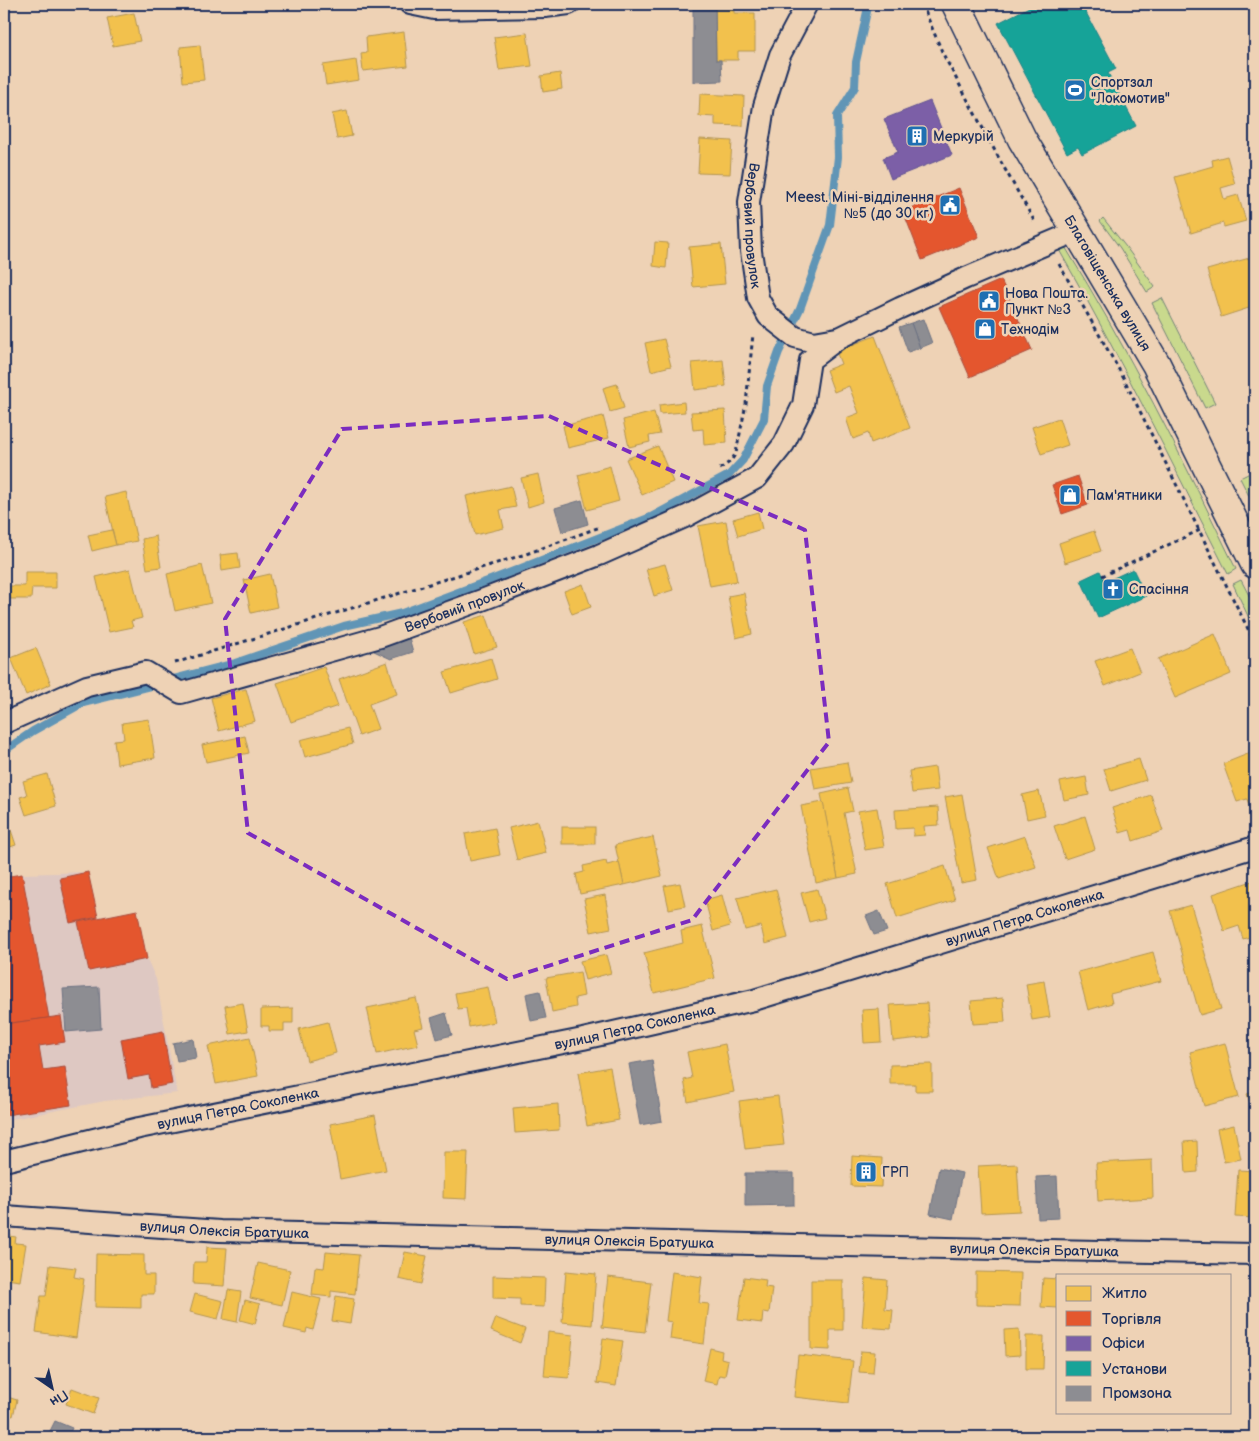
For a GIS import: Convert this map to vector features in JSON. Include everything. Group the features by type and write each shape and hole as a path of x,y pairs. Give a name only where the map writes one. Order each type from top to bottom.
{"main road":[{"name":"Благовіщенська вулиця","path":"956,4 1022,139 1156,364 1255,564"}],"street":[{"path":"410,4 434,8 545,7 569,4"},
{"name":"Вербовий провулок","path":"807,4 780,55 764,106 749,202 751,251 758,298 768,316 789,333 814,342 839,338"},
{"name":"Вербовий провулок","path":"146,672 181,693 380,637 600,556 687,516 757,478 784,444 803,405 810,360 839,338 941,289 1077,231"},
{"path":"4,723 87,686 146,672"},
{"name":"вулиця Петра Соколенка","path":"4,1161 140,1128 583,1039 754,1000 1255,847"},
{"name":"вулиця Олексія Братушка","path":"4,1216 220,1231 1255,1254"}],"path":[{"path":"922,4 943,54 1002,164 1122,374 1255,643"},
{"path":"716,473 731,461 736,453 746,404 754,319 758,298"},
{"path":"146,672 526,554 605,525"},
{"path":"1102,576 1200,530"}],"highlighted area":[{"path":"549,416 805,530 829,742 692,920 507,979 248,833 225,619 342,429"}],"shaded area":[{"path":"88,872 98,917 137,910 147,959 156,979 177,1093 105,1101 7,1120 4,1099 4,877 22,874"}],"green space":[{"path":"1103,218 1155,287 1147,292 1120,248 1100,221"},
{"path":"1064,245 1133,364 1196,487 1236,569 1228,574 1124,369 1058,248"},
{"path":"1162,298 1215,403 1205,408 1152,303"},
{"path":"1250,473 1255,484 1255,508 1240,478"},
{"path":"1241,580 1255,607 1255,631 1233,584"}],"building: Житло":[{"path":"715,4 734,4 734,13 755,13 755,51 738,51 738,60 716,60"},
{"path":"134,13 140,41 113,46 107,18"},
{"path":"404,32 408,66 363,71 361,54 367,53 366,37"},
{"path":"527,33 532,66 499,70 494,37"},
{"path":"200,45 204,80 183,82 180,47"},
{"path":"356,60 359,80 326,85 323,65"},
{"path":"560,73 562,89 543,92 541,76"},
{"path":"700,94 744,96 743,126 715,125 715,117 699,116"},
{"path":"347,111 352,136 337,139 332,114"},
{"path":"700,139 732,141 730,174 698,173"},
{"path":"1227,156 1235,184 1221,188 1224,199 1238,195 1246,221 1224,227 1223,223 1191,233 1175,177 1213,166 1212,160"},
{"path":"655,242 668,243 666,268 653,266"},
{"path":"721,244 725,284 693,287 689,247"},
{"path":"1253,257 1255,264 1255,306 1221,317 1207,270"},
{"path":"875,336 910,428 871,443 868,433 853,439 846,418 859,413 849,386 834,392 826,370 841,364 836,351"},
{"path":"664,339 671,366 651,371 645,343"},
{"path":"723,360 726,386 695,390 692,363"},
{"path":"617,384 624,408 610,412 603,388"},
{"path":"684,402 685,412 660,414 659,405"},
{"path":"725,410 727,443 704,445 703,429 693,430 691,412"},
{"path":"654,412 660,434 649,436 650,442 629,447 623,420"},
{"path":"603,416 609,438 568,448 563,426"},
{"path":"1059,418 1068,445 1041,454 1032,427"},
{"path":"658,446 673,482 642,495 626,459"},
{"path":"610,466 619,501 587,510 578,475"},
{"path":"538,474 544,502 528,507 521,478"},
{"path":"511,486 516,507 500,510 504,528 475,535 466,496"},
{"path":"126,492 137,541 116,545 105,497"},
{"path":"758,512 762,529 738,536 733,519"},
{"path":"726,521 737,581 710,586 698,526"},
{"path":"112,530 116,545 92,551 88,535"},
{"path":"1094,531 1101,551 1065,563 1059,543"},
{"path":"156,536 161,567 147,569 142,539"},
{"path":"238,553 240,568 222,571 220,555"},
{"path":"665,564 673,590 654,596 646,569"},
{"path":"202,565 211,603 175,611 167,574"},
{"path":"130,569 142,618 131,621 133,627 109,632 96,577"},
{"path":"25,572 56,572 56,588 32,588 31,599 10,599 10,586 25,586"},
{"path":"270,574 277,607 251,613 244,580"},
{"path":"583,584 591,607 572,614 564,591"},
{"path":"744,593 752,634 736,638 728,596"},
{"path":"486,615 497,647 474,654 464,622"},
{"path":"1215,634 1231,674 1175,698 1158,659"},
{"path":"36,648 51,684 26,695 11,658"},
{"path":"1130,648 1140,672 1105,686 1095,661"},
{"path":"491,658 497,679 451,693 444,672"},
{"path":"387,662 397,694 369,704 378,729 359,736 339,679"},
{"path":"324,667 338,706 291,722 277,683"},
{"path":"246,689 255,721 219,731 211,698"},
{"path":"149,719 155,758 117,764 114,740 124,739 122,723"},
{"path":"348,728 353,744 305,757 300,740"},
{"path":"245,736 249,753 206,762 202,745"},
{"path":"1255,751 1255,815 1253,816 1247,799 1237,802 1223,764"},
{"path":"1139,759 1146,780 1111,791 1104,769"},
{"path":"847,762 851,783 815,789 811,768"},
{"path":"935,767 938,790 912,793 909,771"},
{"path":"47,774 56,806 26,815 20,797 27,795 23,781"},
{"path":"1086,777 1089,795 1064,800 1060,782"},
{"path":"848,788 853,811 844,813 857,874 838,878 821,794"},
{"path":"1039,791 1045,815 1027,819 1022,795"},
{"path":"962,794 977,880 961,883 945,797"},
{"path":"1151,795 1163,831 1133,841 1130,830 1120,833 1112,808"},
{"path":"823,802 838,878 816,883 801,806"},
{"path":"938,807 939,825 924,826 925,835 913,836 913,828 896,829 895,810"},
{"path":"877,808 884,847 865,850 858,811"},
{"path":"1085,816 1095,849 1065,859 1054,826"},
{"path":"538,821 546,853 517,860 509,828"},
{"path":"562,827 595,827 595,844 562,844"},
{"path":"495,828 500,855 470,861 465,834"},
{"path":"11,830 16,845 4,849 4,832"},
{"path":"1025,836 1036,867 999,879 988,848"},
{"path":"653,837 662,876 624,885 615,845"},
{"path":"606,861 607,865 619,862 624,885 580,894 576,874 584,872 583,866"},
{"path":"945,866 955,900 897,918 887,884"},
{"path":"1255,880 1255,935 1243,939 1239,926 1224,931 1213,894"},
{"path":"680,883 685,906 669,909 664,886"},
{"path":"776,889 788,938 765,944 761,926 745,930 737,898"},
{"path":"817,889 825,918 809,922 801,893"},
{"path":"605,895 611,928 591,932 584,899"},
{"path":"722,895 730,926 713,931 705,900"},
{"path":"1191,905 1221,1009 1200,1015 1170,911"},
{"path":"702,926 715,978 654,993 644,953 683,943 681,931"},
{"path":"1153,952 1161,981 1110,994 1112,1003 1088,1010 1078,972"},
{"path":"606,955 611,973 585,980 580,961"},
{"path":"580,972 584,996 575,998 576,1007 552,1012 546,978"},
{"path":"1044,981 1050,1017 1032,1020 1026,984"},
{"path":"488,987 495,1022 469,1027 466,1008 458,1009 455,993"},
{"path":"416,998 423,1027 414,1029 418,1045 377,1054 367,1008"},
{"path":"1003,998 1005,1022 973,1024 971,1001"},
{"path":"243,1003 248,1031 230,1034 225,1006"},
{"path":"927,1003 930,1037 893,1041 890,1005"},
{"path":"293,1008 293,1023 284,1023 284,1031 269,1031 269,1026 261,1026 261,1009"},
{"path":"879,1009 881,1042 864,1043 862,1010"},
{"path":"328,1022 336,1053 307,1061 299,1029"},
{"path":"250,1037 258,1076 216,1084 208,1046"},
{"path":"1225,1043 1239,1097 1204,1106 1190,1052"},
{"path":"725,1044 734,1092 688,1102 684,1080 692,1078 687,1052"},
{"path":"932,1064 932,1091 915,1091 915,1084 890,1084 890,1065"},
{"path":"610,1067 619,1120 587,1126 578,1073"},
{"path":"1255,1091 1255,1118 1247,1094"},
{"path":"778,1096 784,1145 745,1149 739,1101"},
{"path":"558,1104 559,1130 515,1133 513,1108"},
{"path":"375,1115 386,1170 340,1179 330,1124"},
{"path":"1234,1125 1241,1159 1224,1162 1217,1129"},
{"path":"1197,1141 1198,1172 1186,1173 1184,1142"},
{"path":"444,1152 468,1152 466,1199 443,1198"},
{"name":"ГРП","path":"852,1156 882,1158 881,1187 851,1186"},
{"path":"1152,1160 1153,1198 1098,1201 1096,1163"},
{"path":"1017,1164 1020,1211 981,1213 978,1166"},
{"path":"1238,1170 1255,1171 1255,1218 1235,1217"},
{"path":"4,1235 16,1237 15,1243 26,1244 20,1281 6,1279 4,1295"},
{"path":"207,1247 227,1248 224,1286 193,1284 194,1262 206,1262"},
{"path":"326,1252 359,1255 355,1294 331,1291 331,1297 312,1295 315,1267 324,1268"},
{"path":"405,1252 427,1256 421,1284 399,1279"},
{"path":"96,1254 144,1255 144,1275 154,1275 154,1294 141,1294 141,1308 95,1307"},
{"path":"258,1263 290,1270 282,1305 250,1298"},
{"path":"50,1265 76,1268 74,1277 84,1279 76,1338 36,1332 41,1296 46,1296"},
{"path":"566,1271 596,1274 592,1325 562,1322"},
{"path":"672,1272 702,1277 699,1303 709,1304 704,1344 670,1339 672,1322 666,1321"},
{"path":"976,1272 1021,1273 1020,1306 976,1305"},
{"path":"493,1276 545,1278 544,1307 520,1306 520,1299 493,1298"},
{"path":"608,1277 651,1282 645,1332 602,1327"},
{"path":"744,1277 766,1280 765,1287 772,1288 769,1313 763,1312 762,1323 738,1320"},
{"path":"866,1278 887,1280 885,1309 893,1310 891,1329 862,1327"},
{"path":"1043,1278 1056,1279 1056,1308 1041,1307"},
{"path":"811,1280 843,1280 843,1330 830,1330 830,1350 811,1349"},
{"path":"228,1290 241,1292 237,1322 223,1319"},
{"path":"292,1292 321,1299 313,1330 307,1328 306,1333 284,1328"},
{"path":"195,1294 223,1301 218,1319 190,1312"},
{"path":"336,1296 354,1299 350,1324 332,1321"},
{"path":"245,1300 260,1304 255,1324 240,1320"},
{"path":"496,1318 525,1329 520,1343 491,1331"},
{"path":"1019,1329 1020,1355 1005,1356 1004,1330"},
{"path":"548,1332 573,1335 569,1378 544,1376"},
{"path":"1026,1336 1044,1336 1043,1369 1026,1369"},
{"path":"603,1338 623,1341 616,1386 597,1383"},
{"path":"710,1348 722,1351 721,1358 728,1360 725,1376 719,1375 717,1384 703,1381"},
{"path":"861,1351 875,1352 873,1373 859,1372"},
{"path":"798,1355 853,1361 848,1403 794,1397"},
{"path":"72,1388 99,1398 93,1414 66,1404"},
{"path":"4,1396 17,1400 13,1416 4,1414"}],"building: Торгівля":[{"path":"959,188 979,237 922,260 903,211"},
{"name":"Технодім","path":"1001,280 1032,350 970,377 939,307"},
{"name":"Пам'ятники","path":"1078,476 1088,505 1062,514 1052,485"},
{"path":"88,872 98,917 70,923 60,878"},
{"path":"22,874 49,1018 4,1024 4,877"},
{"path":"137,910 147,959 89,971 78,922"},
{"path":"61,1016 65,1042 39,1046 43,1070 65,1067 71,1105 6,1115 4,1099 4,1024"},
{"path":"163,1031 172,1084 151,1088 149,1075 128,1079 121,1039"}],"building: Офіси":[{"name":"Меркурій","path":"930,101 952,155 891,179 883,158 898,152 884,119"}],"building: Установи":[{"name":"Спортзал \"Локомотив\"","path":"1035,4 1090,4 1083,7 1116,69 1108,73 1136,126 1082,154 1078,147 1067,153 998,23"},
{"name":"Спасіння","path":"1133,569 1146,596 1098,618 1081,580 1100,571 1105,582"}],"building: Промзона":[{"path":"693,4 715,4 716,60 721,60 722,81 693,82"},
{"path":"923,319 932,343 920,348 911,323"},
{"path":"911,323 920,348 908,352 899,327"},
{"path":"582,500 588,524 562,532 555,508"},
{"path":"408,634 413,652 391,659 374,651 378,644"},
{"path":"879,911 887,931 874,935 866,916"},
{"path":"99,987 101,1029 66,1032 63,989"},
{"path":"540,991 546,1018 531,1021 526,994"},
{"path":"446,1013 452,1035 437,1039 431,1018"},
{"path":"193,1039 196,1058 177,1061 173,1043"},
{"path":"652,1060 662,1121 640,1125 629,1064"},
{"path":"939,1168 962,1173 953,1219 930,1214"},
{"path":"745,1173 794,1173 794,1205 745,1206"},
{"path":"1057,1176 1059,1218 1038,1219 1036,1177"},
{"path":"55,1421 72,1428 68,1437 57,1437 49,1433"}],"waterway":[{"path":"173,679 235,663 344,626 402,613 651,517 729,475 743,460 764,419 767,386 779,352 800,309 830,225 838,157 837,116 855,87 856,62 868,7 867,4"},
{"path":"4,751 33,731 83,703 155,685"}],"place":[{"name":"Спортзал \"Локомотив\"","path":"1075,90"},
{"name":"Меркурій","path":"917,136"},
{"name":"Meest. Міні-відділення №5 (до 30 кг)","path":"950,205"},
{"name":"Нова Пошта. Пункт №3","path":"989,301"},
{"name":"Технодім","path":"985,329"},
{"name":"Пам'ятники","path":"1070,495"},
{"name":"Спасіння","path":"1113,589"},
{"name":"ГРП","path":"866,1172"}]}
